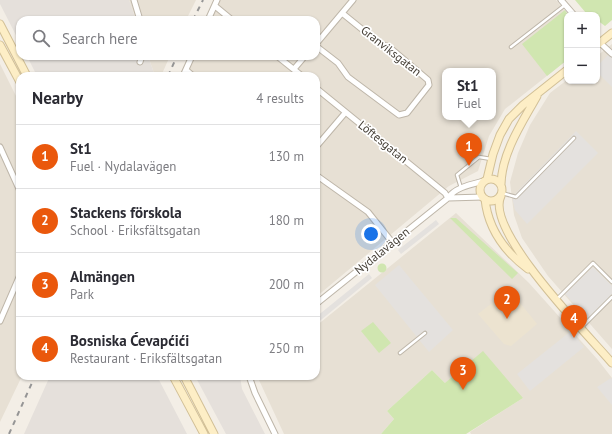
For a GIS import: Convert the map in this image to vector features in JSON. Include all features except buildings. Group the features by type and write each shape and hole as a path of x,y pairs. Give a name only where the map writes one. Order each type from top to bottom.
{"street":[{"path":"134,0 139,16"},
{"path":"210,16 218,0"},
{"name":"Granviksgatan","path":"320,40 353,0"},
{"path":"561,0 571,12"},
{"path":"215,6 227,16"},
{"name":"Granviksgatan","path":"320,48 338,63 348,77 399,115 407,113 429,85 428,80 389,46 379,43 342,13"},
{"path":"0,24 16,55"},
{"path":"600,42 612,33"},
{"path":"0,45 16,75"},
{"path":"600,45 612,54"},
{"path":"19,60 25,72"},
{"path":"188,72 186,70 190,60"},
{"path":"282,60 297,72"},
{"path":"294,69 302,60"},
{"path":"533,273 518,262 500,242 480,190 486,180 491,159 500,135 509,119 523,105 564,72"},
{"name":"Löftesgatan","path":"320,91 445,193 448,198"},
{"path":"538,94 508,151 501,174 501,194 498,204 502,219 515,246 533,273 612,363"},
{"path":"320,142 346,113"},
{"path":"0,147 16,182"},
{"path":"320,178 368,212 392,242"},
{"path":"486,180 495,179 501,184"},
{"name":"Nydalavägen","path":"320,301 448,198 450,194 461,188 486,180"},
{"path":"448,198 484,198 493,201 501,194"},
{"path":"0,321 16,284"},
{"path":"175,380 204,434"},
{"path":"186,380 214,434"},
{"path":"251,380 275,434"}],"lane":[{"path":"512,47 565,5"},
{"path":"501,194 516,197 574,138"},
{"path":"461,188 457,178 458,173 479,157 491,159"},
{"path":"557,299 593,263 612,282"},
{"path":"582,328 612,297"},
{"path":"400,353 425,333"}],"shaded area":[{"path":"0,0 129,0 135,16 16,16 16,35 0,4"},
{"path":"129,0 196,0 188,16 135,16"},
{"path":"215,0 556,0 566,12 564,12 564,62 505,109 489,136 478,171 449,186 320,294 320,72 181,72 187,60 320,60 320,16 208,16"},
{"path":"612,44 612,349 548,276 522,238 514,215 510,182 518,153 530,125 550,93 564,82 564,84 600,84 600,54"},
{"path":"612,51 612,87 600,75 600,63"},
{"path":"29,60 149,60 154,72 35,72"},
{"path":"149,60 168,60 163,72 154,72"},
{"path":"0,64 16,96 16,380 20,380 0,422"},
{"path":"576,131 598,153 527,224 515,210 512,197"},
{"path":"456,213 529,283 598,360 612,378 612,434 471,434 470,432 523,398 445,383 432,370 387,411 394,419 381,434 284,434 259,380 320,380 320,323"},
{"path":"436,220 439,224 401,254 398,250"},
{"path":"399,265 453,330 429,352 375,285"},
{"path":"593,267 612,286 612,294 588,318 565,294"},
{"path":"369,274 372,278 320,321 320,314"},
{"path":"505,293 512,293 537,324 511,346 504,344 478,314"},
{"path":"571,331 584,347 530,391 517,374"},
{"path":"611,378 612,379 612,405 597,387"},
{"path":"48,380 159,380 187,434 24,434"},
{"path":"197,380 241,380 242,389 265,434 226,434"}],"green space":[{"path":"575,0 612,0 612,20 605,26 600,22 600,12 585,12"},
{"path":"565,10 566,12 564,12 564,62 547,76 522,44"},
{"path":"450,218 456,218 518,273 512,279"},
{"path":"380,264 384,264 386,268 384,272 380,272 378,270 378,266"},
{"path":"373,322 391,343 379,353 361,331"},
{"path":"483,351 523,398 466,434 381,434 394,419 387,411 432,370 445,383"}],"railway":[{"path":"195,16 203,0"},
{"path":"170,72 175,60"},
{"path":"9,434 33,380"}],"place":[{"name":"St1","path":"469,166"},
{"name":"Stackens förskola","path":"507,319"},
{"name":"Bosniska Ćevapćići","path":"574,338"},
{"name":"Almängen","path":"463,390"}]}
